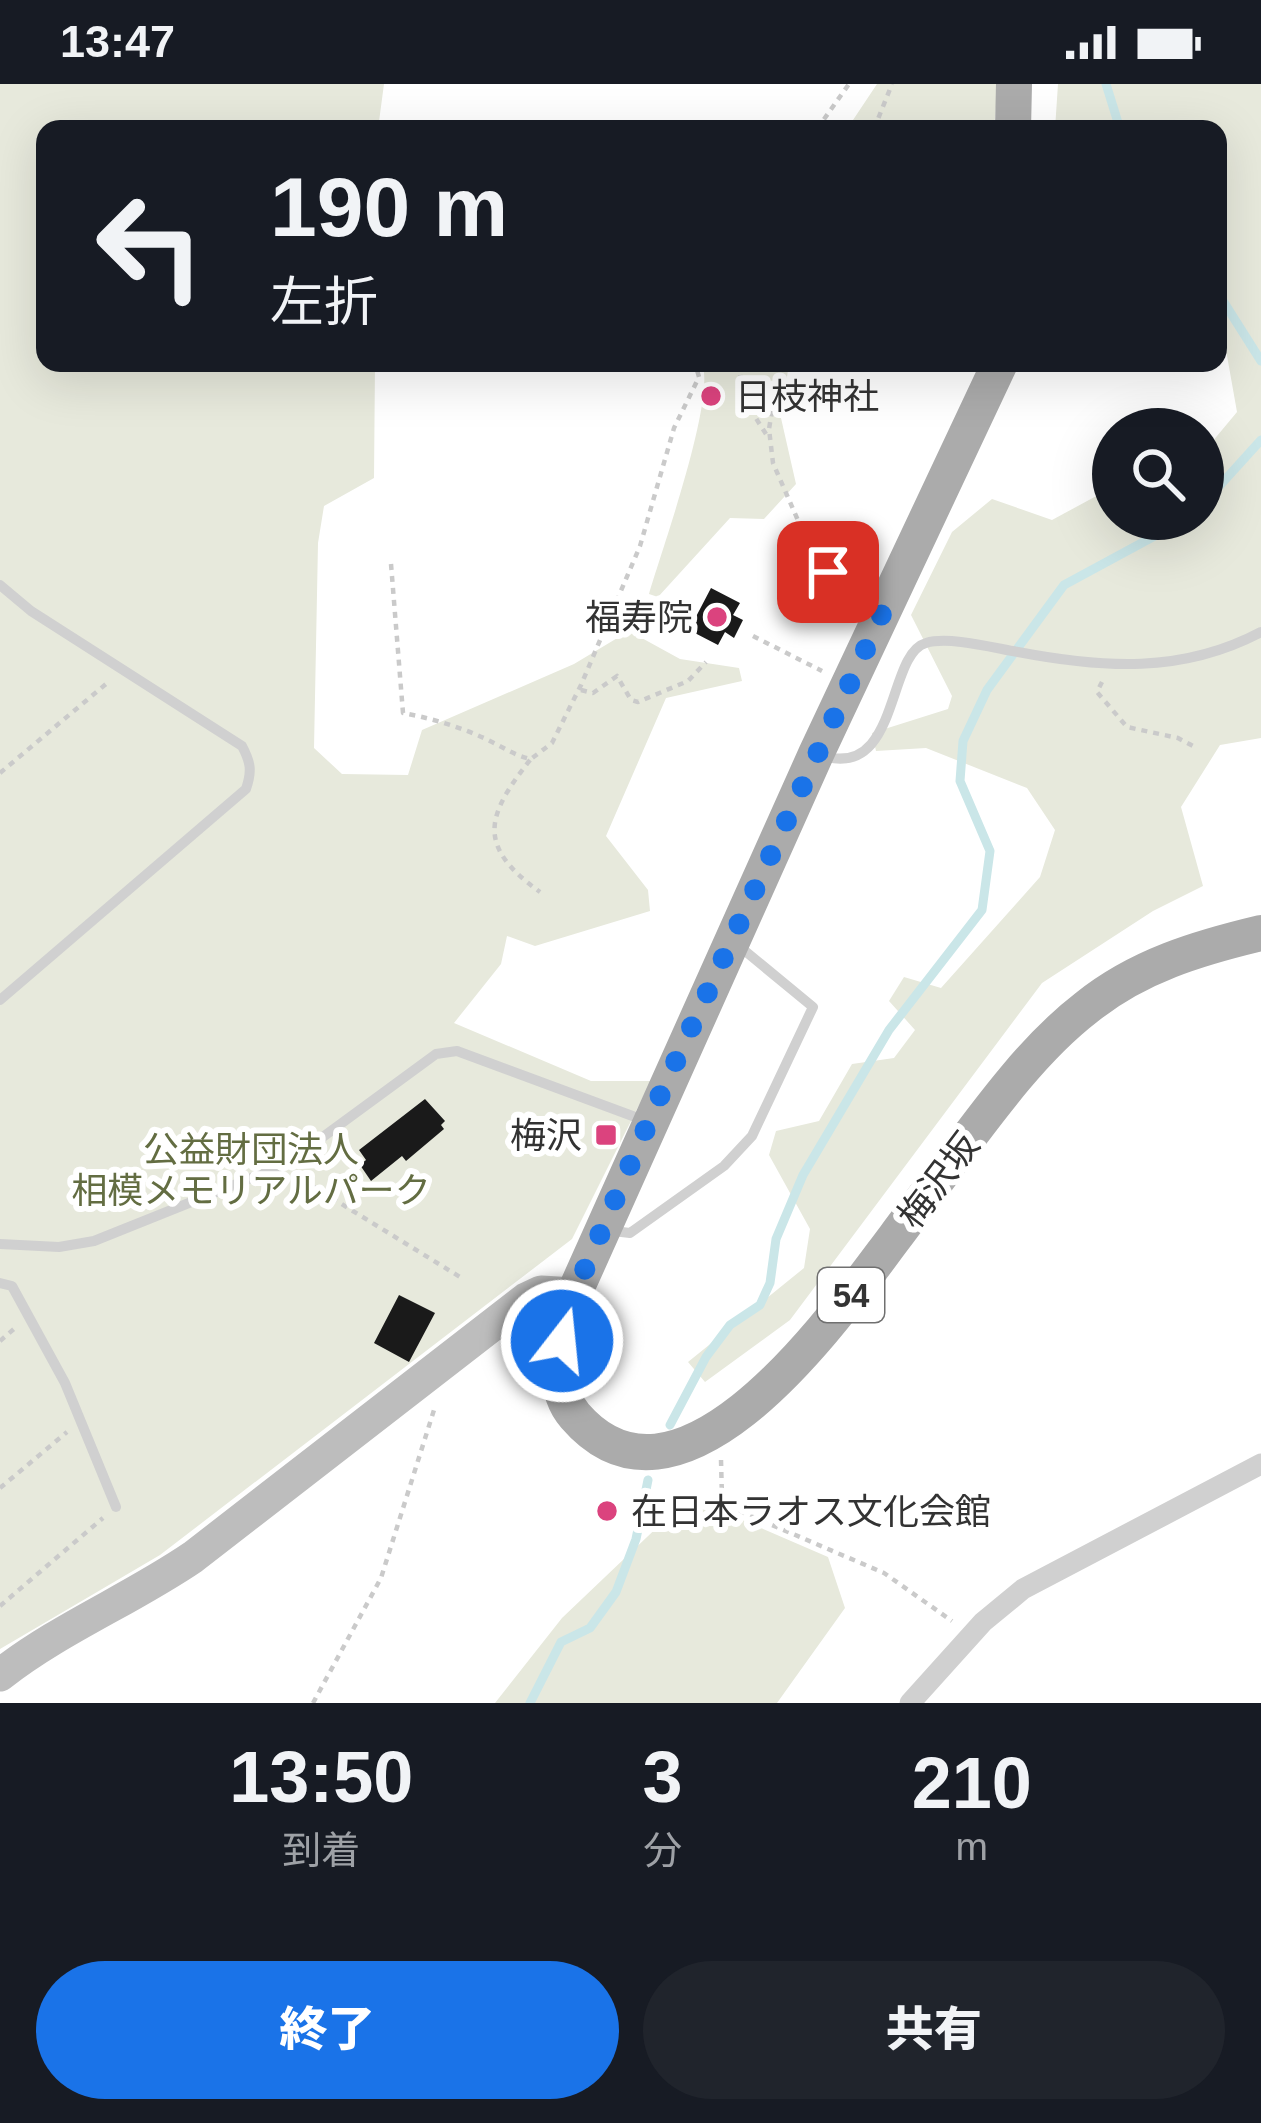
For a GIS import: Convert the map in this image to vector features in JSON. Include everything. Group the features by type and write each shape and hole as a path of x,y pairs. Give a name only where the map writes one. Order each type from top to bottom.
{"main road":[{"path":"1012,120 1014,84"},
{"name":"54","path":"574,1294 816,754 996,372"},
{"name":"梅沢坂","path":"574,1294 562,1341 559,1384 574,1415 598,1434 634,1449 670,1448 707,1434 765,1392 810,1349 1016,1077 1086,1007 1128,978 1173,957 1261,933"}],"street":[{"path":"0,1675 53,1636 153,1585 193,1557 526,1299 541,1292 574,1294"},
{"path":"910,1703 971,1635 1023,1589 1261,1464"}],"lane":[{"path":"0,585 31,611 242,746 250,762 246,789 0,1000"},
{"path":"816,754 842,763 858,757 879,729 917,647 927,642 979,645 1110,667 1175,662 1212,653 1261,632"},
{"path":"602,1230 630,1233 724,1166 752,1136 813,1007 732,940"},
{"path":"0,1244 58,1247 94,1241 286,1164 426,1058 457,1051 649,1122"},
{"path":"0,1283 12,1286 81,1420 116,1507"}],"path":[{"path":"823,120 849,84"},
{"path":"878,120 892,84"},
{"path":"540,892 514,873 495,842 496,806 531,759 552,743 579,690 640,546 674,428 698,372"},
{"path":"740,372 743,398 769,439"},
{"path":"779,372 769,439 772,464 814,557 855,592 885,607"},
{"path":"391,564 403,713 482,737 531,759"},
{"path":"753,636 848,685"},
{"path":"579,690 593,693 617,676 631,700 638,702 688,681 706,662"},
{"path":"1110,667 1097,692 1119,722 1193,746"},
{"path":"0,773 122,670"},
{"path":"286,1164 292,1173 460,1277"},
{"path":"313,1703 381,1578 440,1391 430,1374"},
{"path":"0,1488 81,1420"},
{"path":"707,1434 722,1464 722,1498 730,1507 884,1574 971,1635"},
{"path":"0,1606 116,1507"}],"green space":[{"name":"公益財団法人 相模メモリアルパーク","path":"0,84 384,84 379,120 36,120 36,372 375,372 374,478 324,506 318,543 314,748 342,774 408,775 422,730 574,664 629,631 680,659 739,668 742,681 666,698 606,836 648,890 650,911 535,946 507,936 501,964 454,1023 591,1081 651,1081 572,1239 160,1555 0,1649"},
{"path":"877,84 998,84 995,120 853,120"},
{"path":"1058,84 1261,84 1261,738 1220,745 1181,807 1203,886 1153,911 1042,983 790,1320 705,1382 688,1362 804,1268 810,1229 769,1155 776,1131 819,1121 852,1064 894,1058 915,1030 889,1001 904,977 941,988 1040,877 1055,830 1027,788 926,748 876,751 872,733 948,709 952,696 911,615 952,532 992,499 1052,520 1092,498 1092,540 1224,540 1224,428 1237,412 1227,356 1227,120 1056,120"},
{"path":"703,372 788,372 781,418 796,484 764,519 730,518 658,597 649,594 695,440"},
{"path":"689,1497 828,1557 845,1608 777,1703 495,1703 562,1618"}],"building":[{"name":"福寿院","path":"711,588 740,603 733,615 743,620 734,638 725,632 718,645 689,630"},
{"path":"425,1099 445,1121 444,1129 406,1161 402,1156 371,1181 360,1165 366,1160 359,1150"},
{"path":"399,1295 435,1313 409,1362 374,1343"}],"waterway":[{"path":"1106,84 1117,120"},
{"path":"1227,307 1261,361"},
{"path":"1224,481 1261,440"},
{"path":"670,1425 706,1357 730,1325 760,1305 770,1283 776,1239 803,1175 889,1030 982,910 990,851 960,781 963,741 987,690 1064,585 1147,540"},
{"path":"530,1703 561,1642 590,1628 616,1592 636,1539 648,1480"}],"place":[{"name":"日枝神社","path":"711,396"},
{"name":"福寿院","path":"717,617"},
{"name":"梅沢","path":"606,1135"},
{"name":"在日本ラオス文化会館","path":"607,1511"}],"route":[{"path":"562,1341 574,1294 663,1089 885,607 828,572"}]}
